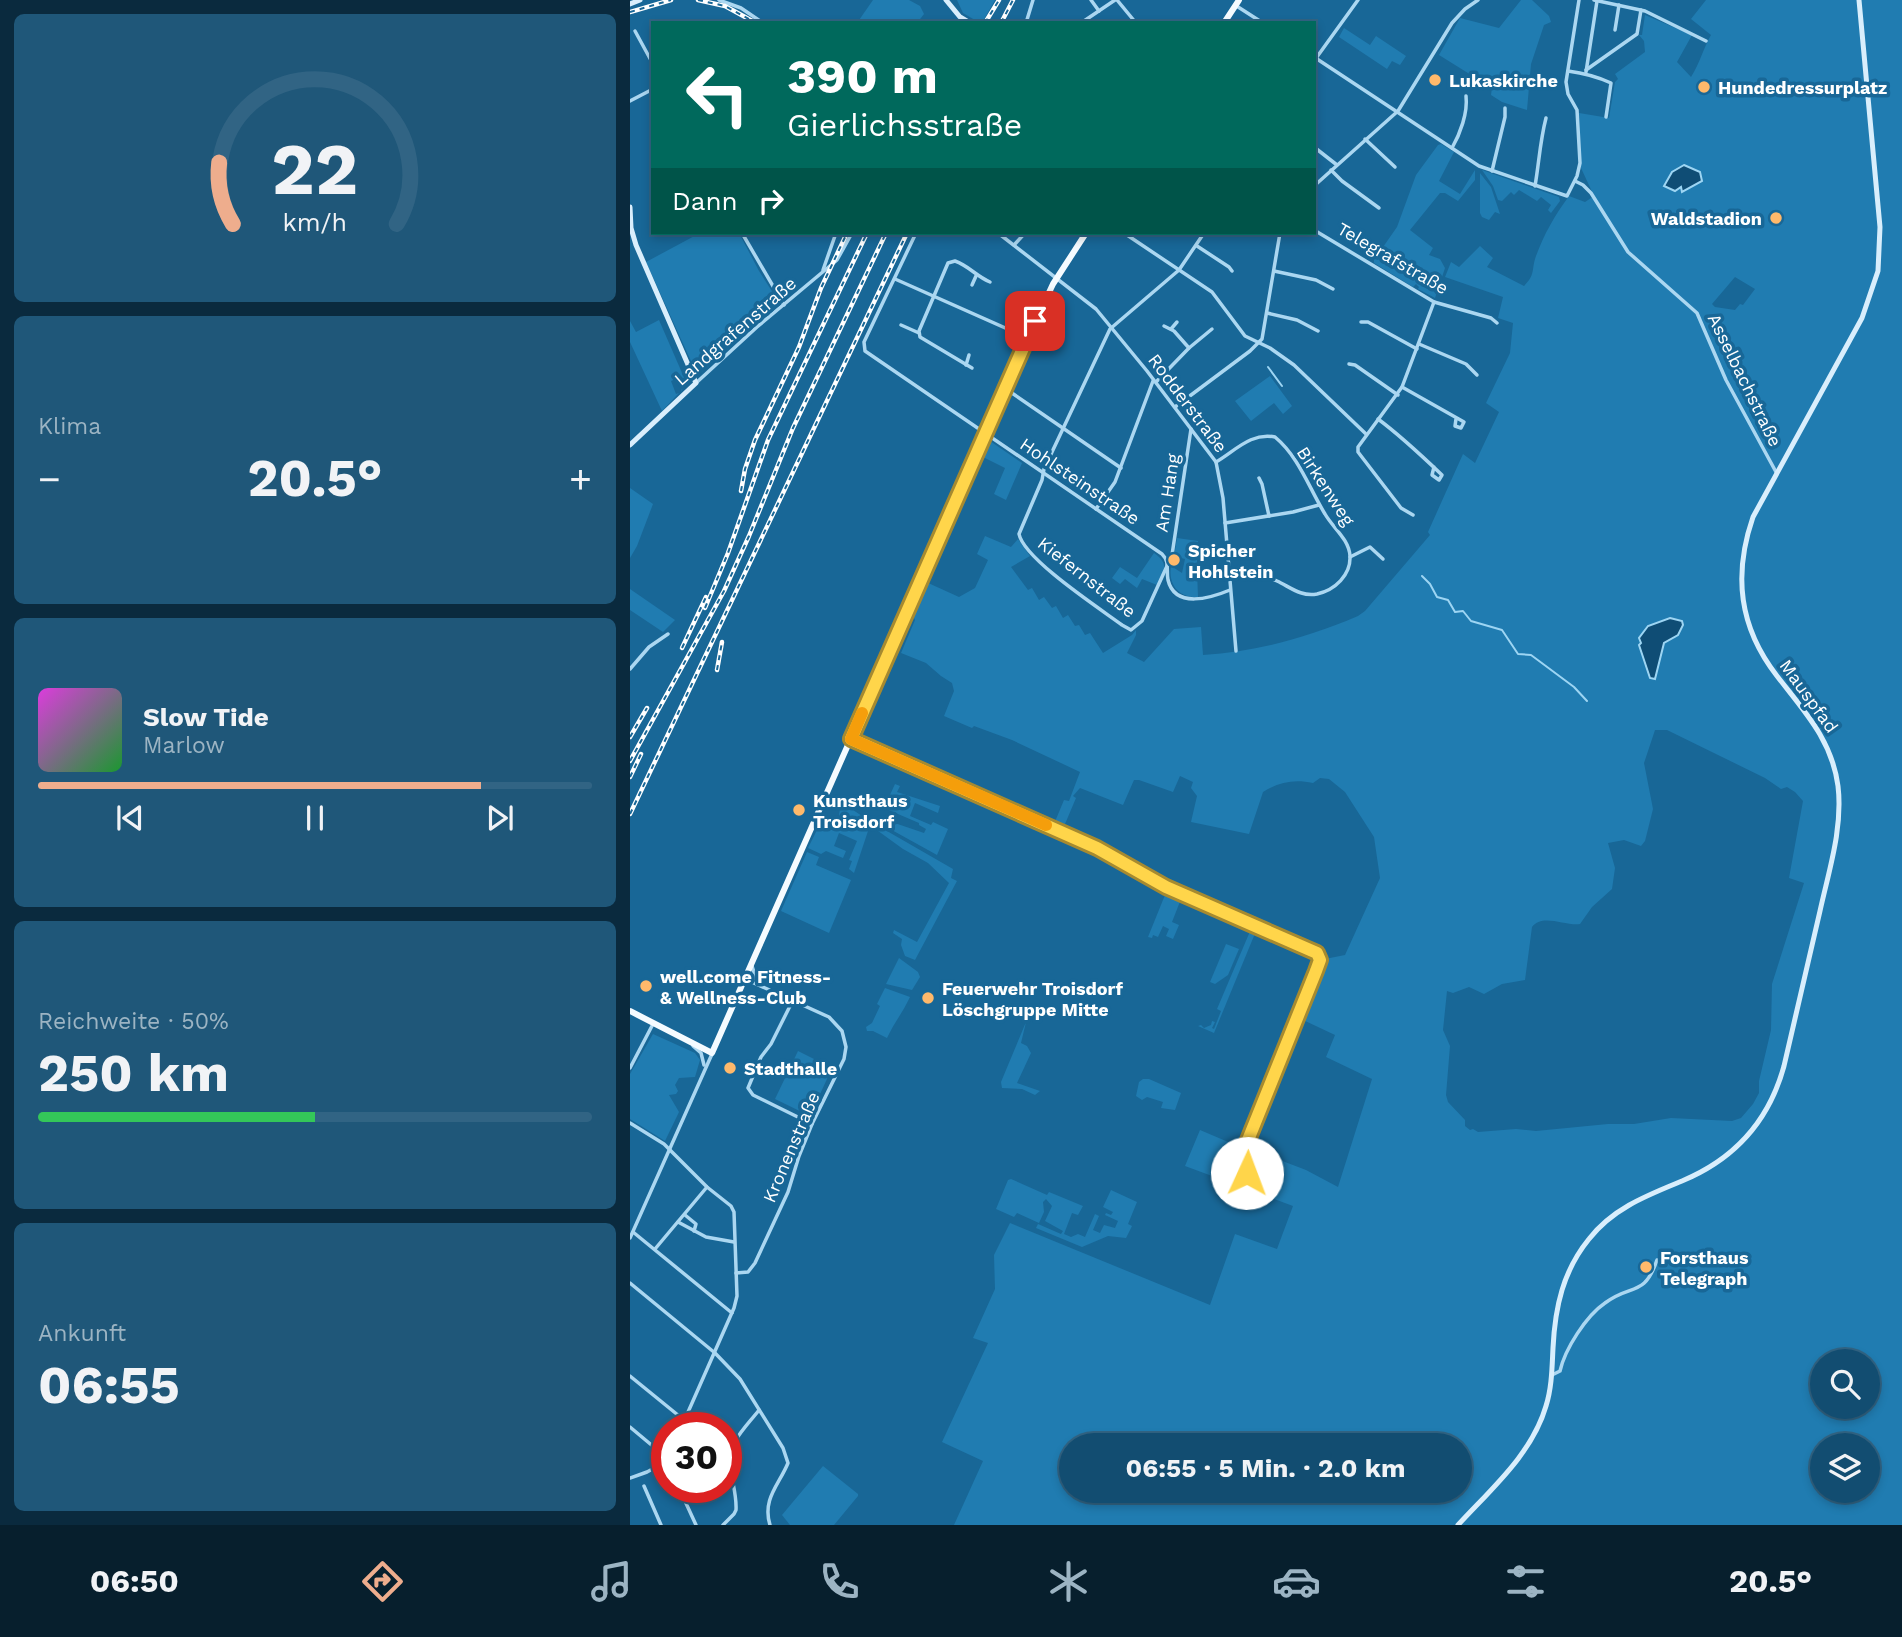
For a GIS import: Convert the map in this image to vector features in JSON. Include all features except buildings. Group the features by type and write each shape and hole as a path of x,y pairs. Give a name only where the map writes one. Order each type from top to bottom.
{"main road":[{"path":"1225,21 1237,2"},
{"path":"630,1011 712,1053 1028,338 1057,278 1085,235"},
{"path":"694,1044 709,1045 722,1031"}],"street":[{"path":"630,5 640,0"},
{"path":"719,0 741,8 760,21"},
{"path":"946,0 967,21"},
{"path":"1027,21 1033,0"},
{"path":"1091,0 1099,11"},
{"path":"1084,21 1116,0 1134,21"},
{"path":"1316,58 1358,0"},
{"path":"1316,184 1398,111 1452,23 1476,0"},
{"path":"1316,60 1492,171 1567,196 1580,163 1577,110 1567,89 1567,71 1579,0"},
{"path":"1586,72 1596,0 1641,10 1670,21 1706,41"},
{"name":"Mauspfad","path":"1458,1525 1524,1451 1542,1417 1552,1375 1558,1302 1578,1252 1591,1236 1620,1210 1647,1195 1712,1167 1739,1146 1767,1110 1784,1066 1836,838 1839,806 1836,777 1827,745 1812,719 1762,654 1750,629 1744,607 1741,577 1743,550 1753,517 1856,331 1878,271 1880,227 1859,0"},
{"path":"1237,2 1261,21"},
{"path":"1615,30 1619,5"},
{"path":"1586,72 1626,41 1627,34 1637,34 1641,10"},
{"path":"635,31 651,60"},
{"path":"1567,71 1586,72 1611,83 1606,117"},
{"path":"630,101 651,90"},
{"path":"1452,148 1467,105 1466,96"},
{"path":"1492,171 1505,108"},
{"path":"1535,186 1539,142 1546,118"},
{"path":"1365,139 1395,167"},
{"path":"1316,148 1336,165"},
{"path":"1331,170 1379,208"},
{"name":"Asselbachstraße","path":"1575,181 1591,193 1628,252 1697,313 1731,390 1776,472"},
{"path":"630,207 631,228 636,246 696,383"},
{"name":"Telegrafstraße","path":"1316,231 1434,302 1491,318 1497,323"},
{"path":"743,235 784,305"},
{"path":"823,272 835,235"},
{"name":"Landgrafenstraße","path":"630,445 696,383 837,260 851,235"},
{"path":"915,235 894,279 1028,338"},
{"name":"Rodderstraße","path":"1001,235 1089,302 1155,381 1216,462 1225,523 1236,651"},
{"path":"1014,245 1022,235"},
{"path":"1127,235 1212,292 1241,332 1294,365 1366,434"},
{"path":"1043,474 1112,327 1179,270 1203,235"},
{"path":"1174,407 1259,342 1263,335 1280,235"},
{"path":"1196,245 1231,271"},
{"path":"919,333 947,265 952,261 968,266 976,276 990,282"},
{"path":"1274,271 1309,278 1333,289"},
{"path":"972,285 976,276"},
{"name":"Hohlsteinstraße","path":"894,279 864,342 865,351 1162,554 1168,561"},
{"path":"1413,515 1401,508 1359,452 1358,446 1398,395 1434,302"},
{"path":"1267,313 1297,320 1318,331"},
{"path":"1171,329 1177,322"},
{"path":"1361,322 1368,322 1418,347 1466,364 1477,375"},
{"path":"901,325 919,333 920,337 972,368"},
{"path":"1164,326 1171,329 1189,348"},
{"path":"1096,509 1115,482 1155,381 1212,329"},
{"path":"966,365 968,355"},
{"path":"1349,364 1355,365 1398,395"},
{"path":"1402,387 1455,419"},
{"path":"1006,389 1121,468"},
{"path":"1378,419 1434,467"},
{"name":"Am Hang","path":"1168,561 1172,555 1191,429"},
{"name":"Birkenweg","path":"1216,462 1250,440 1262,436 1275,437 1296,463 1347,544 1350,557"},
{"name":"Kiefernstraße","path":"1043,474 1019,534 1021,542 1053,573 1122,625 1133,629 1142,621 1168,561"},
{"path":"1259,478 1269,516"},
{"path":"1225,523 1320,505"},
{"path":"1229,575 1256,574 1269,577 1301,593 1316,594 1331,589 1343,578 1350,557 1370,547 1383,559"},
{"path":"1168,561 1168,581 1173,590 1182,597 1199,599 1230,590"},
{"path":"630,669 649,647 668,634"},
{"path":"851,739 1097,848 1166,887 1317,953 1320,960 1316,971 1242,1155 1236,1170 1236,1175 1240,1178 1247,1173 1242,1155"},
{"path":"753,962 752,970 758,984"},
{"name":"Kronenstraße","path":"736,1273 748,1272 754,1264 783,1203 812,1124 844,1059 846,1047 842,1031 832,1019 745,978"},
{"path":"793,1000 748,1088 751,1093 812,1124"},
{"path":"630,1068 653,1023"},
{"path":"694,1044 704,1058 704,1070"},
{"path":"630,1238 712,1053"},
{"path":"630,1123 669,1148 733,1209 737,1296 733,1313 688,1412"},
{"path":"654,1250 707,1186"},
{"path":"684,1214 696,1224 694,1231"},
{"path":"678,1222 718,1241 735,1242"},
{"path":"633,1232 733,1313"},
{"name":"Mauspfad","path":"1552,1375 1560,1371 1565,1353 1596,1311 1615,1297 1650,1279 1657,1260"},
{"path":"630,1283 715,1353 740,1379 783,1448 788,1460 769,1498 767,1513 770,1525"},
{"path":"630,1376 674,1412"},
{"path":"723,1525 736,1510 730,1452 759,1410"},
{"path":"630,1427 651,1445"},
{"path":"630,1478 651,1469"},
{"path":"644,1486 661,1525"},
{"path":"686,1503 696,1525"}],"shaded area":[{"path":"873,0 909,0 920,6 924,14 919,21 858,21"},
{"path":"957,0 995,0 983,21 977,21 963,13"},
{"path":"1521,0 1532,0 1549,16 1551,22 1544,25 1531,64 1527,110 1502,102 1491,95 1492,88 1439,55 1460,18 1499,28"},
{"path":"1706,0 1902,0 1902,1525 954,1525 983,1461 942,1442 988,1343 973,1338 995,1289 994,1255 1010,1223 1210,1305 1235,1234 1277,1249 1293,1206 1185,1166 1200,1130 1240,1147 1231,1168 1232,1175 1240,1182 1250,1177 1248,1160 1256,1151 1306,1170 1338,1187 1372,1079 1326,1057 1335,1035 1301,1019 1325,959 1345,955 1380,878 1374,837 1345,792 1329,779 1320,778 1313,783 1287,782 1263,792 1249,834 1191,822 1197,796 1191,788 1193,782 1180,776 1173,792 1134,780 1123,805 1080,788 1073,796 1076,798 1065,824 1054,824 1064,800 1069,801 1080,772 1012,740 944,716 954,691 952,683 926,663 901,653 915,620 912,614 926,582 959,597 975,588 988,560 977,554 985,536 1011,547 1018,539 1030,556 1011,567 1028,590 1032,588 1039,600 1044,597 1052,608 1056,606 1063,618 1068,615 1085,635 1090,633 1103,653 1136,630 1127,653 1144,662 1174,629 1201,627 1203,655 1263,647 1301,637 1358,616 1430,535 1428,532 1463,454 1475,463 1499,412 1486,403 1510,353 1513,323 1498,318 1503,297 1445,277 1451,262 1459,267 1480,246 1493,258 1487,267 1524,286 1532,275 1546,232 1569,196 1585,202 1594,196 1581,168 1579,113 1609,118 1615,82 1618,79 1615,74 1645,52 1644,41 1639,35 1642,35 1645,15 1692,35 1677,62 1691,77 1711,35 1691,19","holes":["1685,165 1699,172 1701,181 1682,192 1681,187 1675,191 1668,187 1667,179 1672,172","1735,277 1755,289 1743,305 1740,304 1735,310 1715,307 1712,304","1648,626 1683,626 1678,635 1664,643 1655,679 1641,643","1655,730 1667,730 1765,778 1781,789 1787,787 1803,801 1789,878 1804,883 1772,984 1771,1030 1759,1081 1759,1093 1741,1118 1732,1121 1671,1118 1634,1124 1536,1131 1470,1130 1465,1126 1465,1120 1448,1102 1446,1095 1450,1046 1443,1030 1447,991 1453,993 1469,987 1484,994 1502,984 1525,980 1532,927 1548,920 1580,924 1592,907 1612,889 1615,868 1608,843 1624,840 1641,846 1645,841 1653,809 1644,763"]},
{"path":"1344,28 1370,45 1376,36 1406,56 1400,65 1392,61 1387,69 1339,37"},
{"path":"1441,144 1454,152 1439,181 1460,194 1475,170 1475,180 1458,201 1440,193 1410,230 1433,248 1429,255 1440,259 1445,268 1435,298 1418,289 1416,284 1413,287 1374,263 1374,260 1397,227 1416,175"},
{"path":"1684,165 1700,172 1702,181 1682,192 1681,187 1675,191 1664,186 1672,172"},
{"path":"1482,170 1559,197 1560,201 1551,213 1548,210 1551,205 1541,197 1537,201 1519,190 1514,195 1511,192 1502,201 1498,200 1493,186"},
{"path":"1480,173 1491,187 1500,214 1495,212 1489,220 1480,213"},
{"path":"696,235 740,235 777,299 776,306 698,373 646,262"},
{"path":"659,320 686,382 681,392 678,378 671,381 676,394 679,393 662,411 630,342 630,321 636,332"},
{"path":"1270,376 1292,406 1283,414 1274,403 1251,421 1235,401"},
{"path":"990,441 1022,463 1006,500 994,494 1005,468 983,457"},
{"path":"630,488 653,504 630,558"},
{"path":"1177,538 1198,541 1198,597 1180,593 1171,579 1171,566 1182,573 1185,559 1174,556"},
{"path":"1154,553 1164,564 1157,585 1142,579 1137,588 1125,579 1120,584 1112,578 1120,567 1137,578"},
{"path":"630,589 675,620 663,632 630,610"},
{"path":"1670,618 1682,621 1683,625 1678,635 1664,643 1655,679 1650,678 1639,638 1648,626"},
{"path":"895,784 900,786 897,792 940,806 938,813 915,803 910,816 948,829 937,855 881,824 880,818 924,833 926,829 919,823 884,808"},
{"path":"832,796 871,822 854,873 849,869 852,861 849,860 857,841 839,833 834,846 846,851 843,858 826,851 821,854 808,848 818,828 824,830 831,824 837,826 841,817 840,809 829,802"},
{"path":"880,827 953,869 951,878 957,881 915,960 905,956 902,939 893,933 894,930 917,942 949,883 928,863 874,828"},
{"path":"807,852 819,857 816,865 851,880 829,933 781,911"},
{"path":"1165,895 1181,899 1172,922 1179,925 1173,939 1166,936 1169,929 1163,926 1158,937 1148,937"},
{"path":"1251,929 1256,931 1214,1033 1198,1026 1204,1028 1211,1025 1212,1021 1215,1022 1212,1028 1214,1029 1221,1011 1217,1009"},
{"path":"1226,944 1239,949 1228,975 1215,984 1210,982"},
{"path":"899,958 918,972 920,977 912,990 886,984"},
{"path":"885,988 910,997 887,1038 867,1031 866,1027 872,1023"},
{"path":"1026,1022 1021,1043 1027,1046 1031,1053 1017,1083 1040,1091 1035,1095 1022,1089 1002,1088 1001,1082"},
{"path":"653,1034 695,1053 700,1060 695,1077 679,1078 675,1085 678,1091 669,1095 679,1112 665,1141 630,1119 630,1074"},
{"path":"798,1051 832,1068 810,1116 775,1099"},
{"path":"1143,1079 1181,1093 1175,1110 1161,1108 1163,1102 1147,1097 1142,1100 1136,1096 1139,1082"},
{"path":"1008,1180 1047,1195 1049,1192 1083,1206 1078,1215 1072,1213 1064,1234 1071,1237 1078,1234 1085,1237 1095,1214 1099,1216 1093,1230 1100,1233 1104,1225 1115,1228 1118,1221 1105,1215 1111,1215 1113,1212 1103,1207 1111,1190 1137,1202 1128,1224 1132,1226 1126,1238 1108,1236 1082,1247 1036,1228 1038,1224 1061,1234 1063,1231 1045,1221 1052,1206 1046,1199 1039,1223 1017,1213 1014,1217 996,1209"},
{"path":"823,1466 858,1496 834,1525 790,1525 782,1515"}],"waterway":[{"path":"1268,367 1282,386"},
{"path":"1422,576 1437,597 1448,600 1455,612 1463,611 1471,621 1502,630 1518,654 1531,655 1574,687 1587,701"}],"railway":[{"path":"630,12 671,0"},
{"path":"698,0 725,6 752,21"},
{"path":"986,21 999,0"},
{"path":"1002,21 1013,0"},
{"path":"741,491 755,440 799,347 821,288 846,235"},
{"path":"705,608 728,553 768,440 866,235"},
{"path":"630,761 724,591 793,428 885,235"},
{"path":"630,814 906,235"},
{"path":"682,648 706,597"},
{"path":"717,670 722,642"},
{"path":"630,737 647,708"},
{"path":"630,777 641,754"}],"slow traffic":[{"path":"862,713 851,739 1046,825"}],"place":[{"name":"Lukaskirche","path":"1435,80"},
{"name":"Hundedressurplatz","path":"1704,87"},
{"name":"Waldstadion","path":"1776,218"},
{"name":"Spicher Hohlstein","path":"1174,560"},
{"name":"Kunsthaus Troisdorf","path":"799,810"},
{"name":"well.come Fitness- & Wellness-Club","path":"646,986"},
{"name":"Feuerwehr Troisdorf Löschgruppe Mitte","path":"928,998"},
{"name":"Stadthalle","path":"730,1068"},
{"name":"Forsthaus Telegraph","path":"1646,1267"}],"route":[{"path":"1035,321 851,739 1097,848 1166,887 1317,953 1320,960 1316,971 1242,1155 1247,1173"}]}
